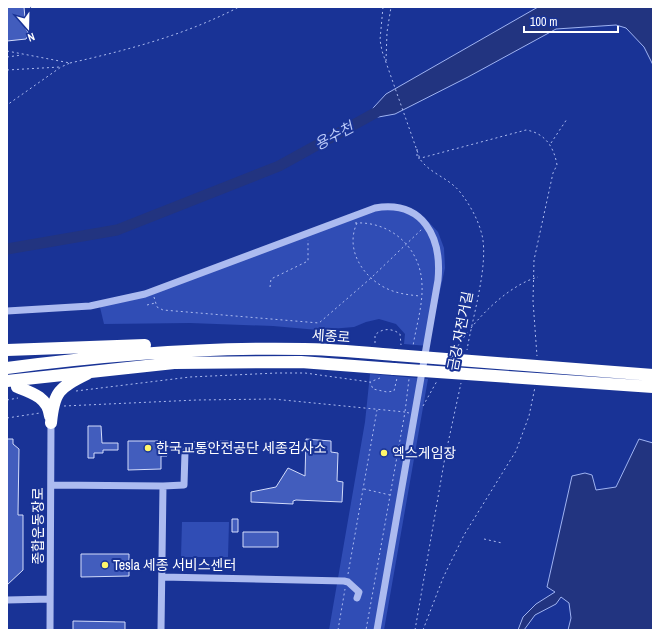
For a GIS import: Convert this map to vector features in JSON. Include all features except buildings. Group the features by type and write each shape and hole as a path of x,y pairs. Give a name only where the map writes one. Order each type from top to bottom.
{"highway":[{"path":"7,350 222,344 306,349"},
{"name":"세종로","path":"7,368 171,351 306,349 653,375"},
{"name":"세종로","path":"12,389 118,368 174,363 225,362 301,362 396,372 653,387"},
{"path":"12,389 118,368"},
{"path":"51,423 56,395 70,382 88,373"},
{"path":"12,389 40,397 49,411 51,423"}],"street":[{"path":"7,311 90,306 152,291 375,208 394,206 412,211 426,224 437,248 440,265 377,630"},
{"name":"종합운동장로","path":"50,630 51,423"},
{"path":"51,485 184,485 185,452 193,445 227,444"},
{"path":"161,630 163,486"},
{"path":"162,577 346,582 359,592 357,598"},
{"path":"7,600 50,599"}],"path":[{"path":"7,70 61,66 137,47 171,36 239,7"},
{"name":"금강 자전거길","path":"383,7 380,40 386,64 417,149 424,165 453,184 467,201 473,211 482,236 484,247 481,278 467,350"},
{"path":"386,64 387,32 391,7"},
{"path":"7,51 70,63"},
{"path":"7,57 23,55"},
{"path":"7,105 61,66"},
{"path":"550,144 567,119"},
{"path":"417,149 417,158 421,158 526,130 538,134 550,144 556,156 557,164 541,224 534,260 533,278 537,360"},
{"path":"354,223 376,225 389,230 407,244 420,269 422,285 413,349"},
{"path":"357,223 353,239 354,253 359,264 371,278 390,290 421,296"},
{"path":"152,291 157,307 163,310 319,323 371,278 426,224"},
{"path":"270,287 271,279 308,261 308,239"},
{"path":"470,329 505,296 533,278 538,277"},
{"path":"147,305 156,303"},
{"path":"376,345 374,342 375,335 385,329 400,334 402,345"},
{"path":"370,382 373,389 387,392 394,391 396,372"},
{"path":"72,391 190,377 276,373 306,373 370,382 385,377"},
{"path":"366,630 405,412 410,376"},
{"name":"금강 자전거길","path":"414,630 444,457 462,378"},
{"path":"423,630 446,572 464,534 516,451 529,416 535,385"},
{"path":"7,400 12,389"},
{"path":"59,406 166,401 267,399 415,413"},
{"path":"338,630 378,410"},
{"path":"7,418 42,412"},
{"path":"363,488 390,495"},
{"path":"484,539 502,543"}],"shaded area":[{"path":"538,7 653,7 653,65 644,47 626,28 616,25 556,29 468,77 395,114 362,120 386,94"},
{"path":"377,205 410,208 424,217 438,232 444,248 445,268 428,346 404,344 405,334 396,324 379,319 354,327 318,330 273,326 190,323 104,324 99,303 150,290"},
{"path":"370,374 428,379 384,630 329,630 365,422"},
{"path":"639,439 653,443 653,630 568,630 571,618 569,603 561,597 556,604 535,615 524,630 518,630 523,617 536,604 555,592 547,587 572,476 585,473 592,475 596,490 616,487"},
{"path":"182,522 229,522 228,557 181,557"}],"waterway":[{"name":"용수천","path":"7,249 117,230 279,166 375,113"}],"place":[{"name":"한국교통안전공단 세종검사소","path":"148,448"},
{"name":"엑스게임장","path":"384,453"},
{"name":"Tesla 세종 서비스센터","path":"105,565"}]}
